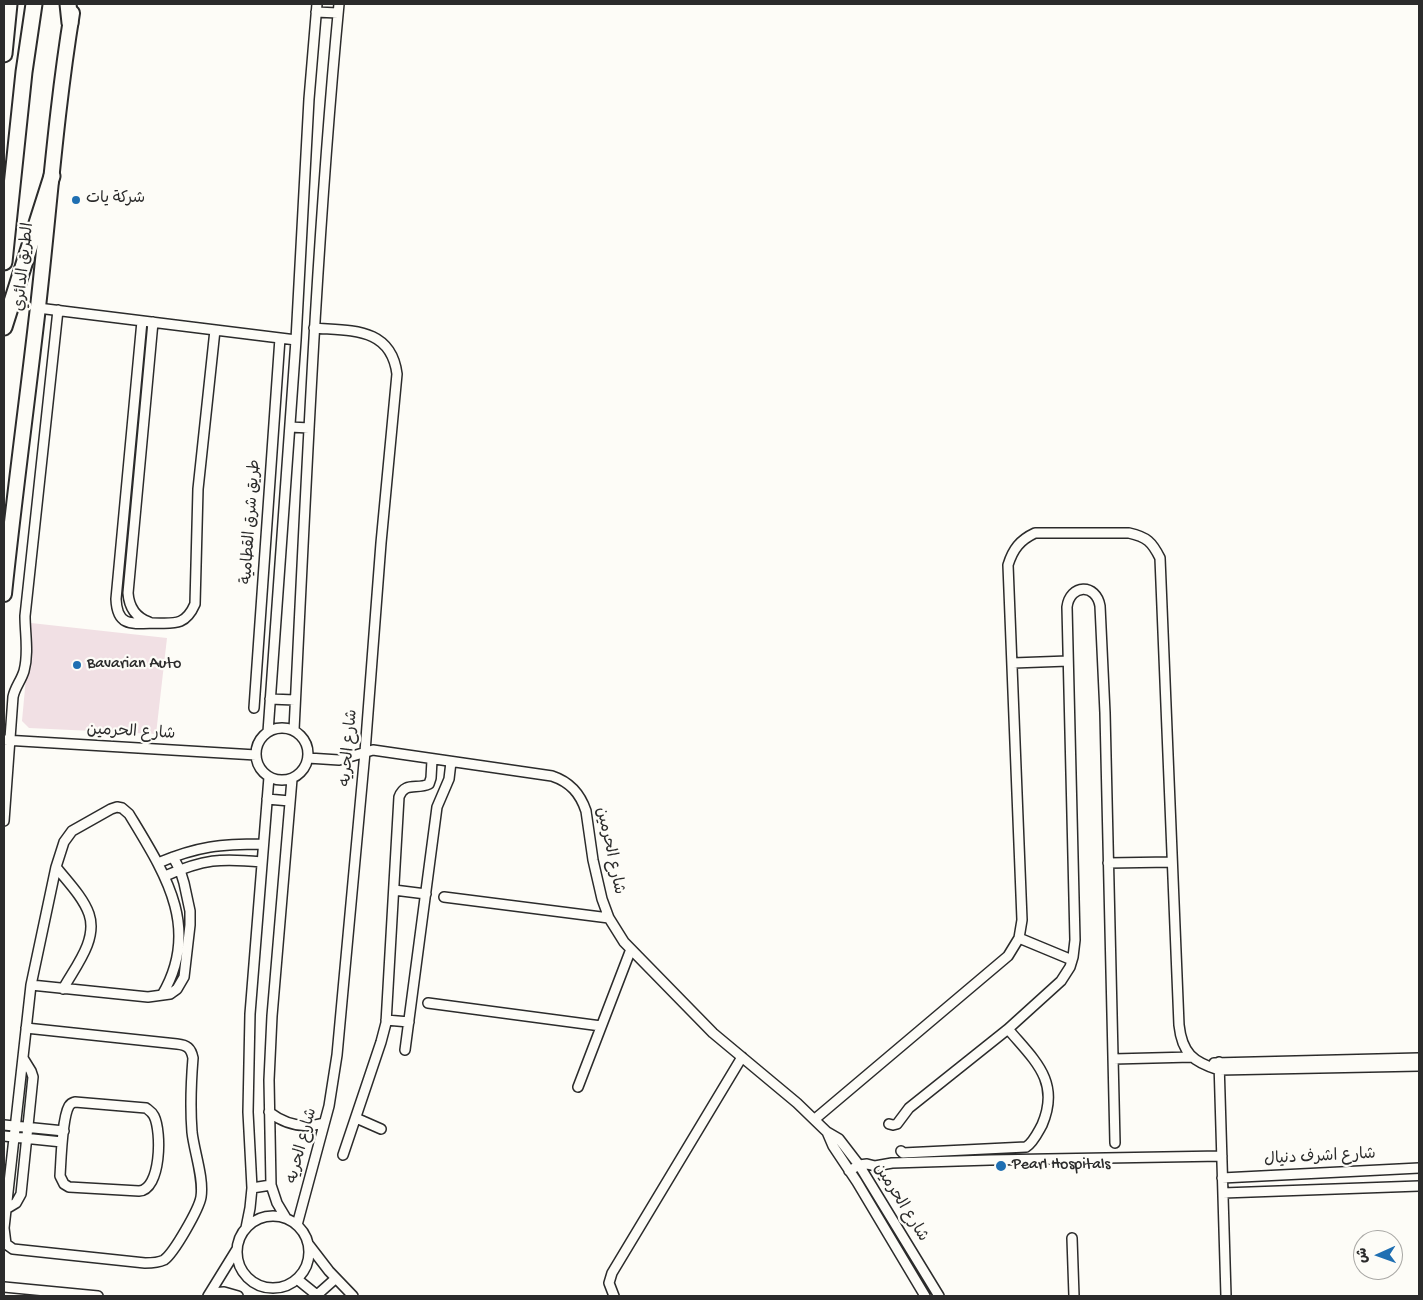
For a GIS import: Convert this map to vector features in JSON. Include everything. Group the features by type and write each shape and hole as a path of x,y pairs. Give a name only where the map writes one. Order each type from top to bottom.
{"highway":[{"path":"4,54 9,4"},
{"name":"الطريق الدائري","path":"4,262 23,82 34,4"},
{"path":"68,4 70,23"},
{"name":"الطريق الدائري","path":"4,594 12,510 38,308 73,4"},
{"path":"4,327 52,176"}],"street":[{"path":"268,732 296,340 310,82 316,8 338,8 314,328 294,730"},
{"path":"38,308 296,340"},
{"path":"4,820 7,740 14,692 23,673 26,657 26,616 58,310"},
{"path":"142,321 116,603 121,617 130,624 178,623 189,614 195,604 198,489 215,330"},
{"path":"151,623 139,618 132,609 128,598 128,581 153,322"},
{"name":"شارع الحريه","path":"297,1226 324,1124 338,1055 397,374 388,349 374,337 363,332 314,328"},
{"name":"طريق شرق القطامية","path":"254,708 280,338"},
{"path":"136,387 147,388"},
{"path":"290,427 309,428"},
{"path":"127,476 138,478"},
{"path":"815,1119 1008,956 1020,938 1022,920 1008,565 1011,554 1017,545 1035,533 1129,533 1143,536 1154,546 1160,558 1179,1025 1180,1037 1184,1048 1202,1064 1219,1066 1419,1066"},
{"path":"117,580 128,581"},
{"path":"889,1124 897,1124 909,1108 1008,1029 1061,981 1072,960 1075,940 1068,600 1071,594 1083,589 1090,590 1095,594 1099,599 1100,606 1115,1143"},
{"path":"1013,663 1068,661"},
{"path":"270,699 295,700"},
{"path":"281,728 294,730 306,742 308,750 308,758 303,771 292,779 284,781 269,777 259,768 256,755 258,742 268,732 281,728"},
{"name":"شارع الحرمين","path":"7,740 256,755"},
{"name":"شارع الحرمين","path":"308,758 339,760 373,750 552,776 570,785 578,792 586,810 592,860 609,918 631,949 713,1033 815,1119 827,1132 839,1139 859,1165 939,1296"},
{"path":"343,1155 383,1036 386,1020 400,794 409,786 429,784 432,760"},
{"path":"405,1050 437,807 449,779 451,762"},
{"path":"246,1228 252,1188 248,1112 248,1047 269,777"},
{"path":"292,779 272,1016 269,1112 272,1185 276,1203 286,1218 304,1233 308,1242 335,1279 353,1296"},
{"path":"267,799 290,801"},
{"path":"26,1028 177,1044 190,1048 193,1058 191,1119 200,1197 196,1210 168,1256 161,1261 152,1263 13,1249 6,1244 4,1237 6,1209 16,1126 26,1028 31,985 61,847 72,831 117,807 125,809 129,814 158,862 176,907 179,939 177,956 174,972 162,996"},
{"path":"158,862 186,851 216,845 263,844"},
{"path":"31,985 148,997 162,996 174,992 182,982 190,940 190,911 180,870 173,857"},
{"path":"165,876 200,862 218,859 262,862"},
{"path":"1108,863 1172,862"},
{"path":"56,867 87,909 92,926 88,943 64,988"},
{"path":"394,890 426,894"},
{"path":"444,897 609,918"},
{"path":"1020,938 1072,960"},
{"path":"179,939 190,940"},
{"path":"578,1087 631,949"},
{"path":"428,1003 601,1026"},
{"path":"386,1020 409,1022"},
{"path":"901,1151 903,1153 1030,1145 1040,1128 1048,1108 1045,1076 1040,1066 1008,1029"},
{"path":"614,1296 609,1283 612,1274 742,1057"},
{"path":"1113,1059 1192,1057"},
{"path":"6,1209 16,1204 20,1194 29,1128 33,1077 32,1071 23,1058"},
{"path":"1219,1066 1419,1058"},
{"path":"1219,1066 1226,1296"},
{"path":"73,1102 146,1108 155,1118 158,1140 157,1162 151,1183 146,1189 138,1191 66,1186 60,1176 62,1142 68,1108 73,1102"},
{"path":"269,1112 280,1120 292,1125 312,1126 324,1124"},
{"path":"356,1118 381,1129"},
{"path":"4,1125 64,1131"},
{"name":"شارع الحرمين","path":"827,1132 833,1146 925,1296"},
{"path":"4,1136 62,1142"},
{"path":"990,1148 990,1160"},
{"path":"975,1149 975,1160"},
{"path":"850,1171 859,1165 867,1164 875,1166 892,1163 975,1160 1222,1156"},
{"path":"856,1182 866,1177 875,1166"},
{"name":"شارع اشرف دنيال","path":"1222,1178 1419,1168"},
{"path":"252,1188 272,1185"},
{"name":"شارع اشرف دنيال","path":"1223,1193 1419,1186"},
{"path":"286,1218 264,1217 254,1221 246,1228 238,1241 237,1248 238,1260 248,1279 277,1292 289,1285 303,1272 309,1252 308,1242"},
{"path":"1072,1238 1074,1296"},
{"path":"209,1295 237,1248"},
{"path":"297,1279 317,1296 335,1279"},
{"path":"4,1287 98,1296"},
{"path":"209,1295 224,1292 238,1296"}],"shaded area":[{"path":"31,623 167,638 156,734 29,728 22,721"}],"place":[{"name":"شركة يات","path":"76,200"},
{"name":"Bavarian Auto","path":"77,665"},
{"name":"Pearl Hospitals","path":"1001,1166"}]}
